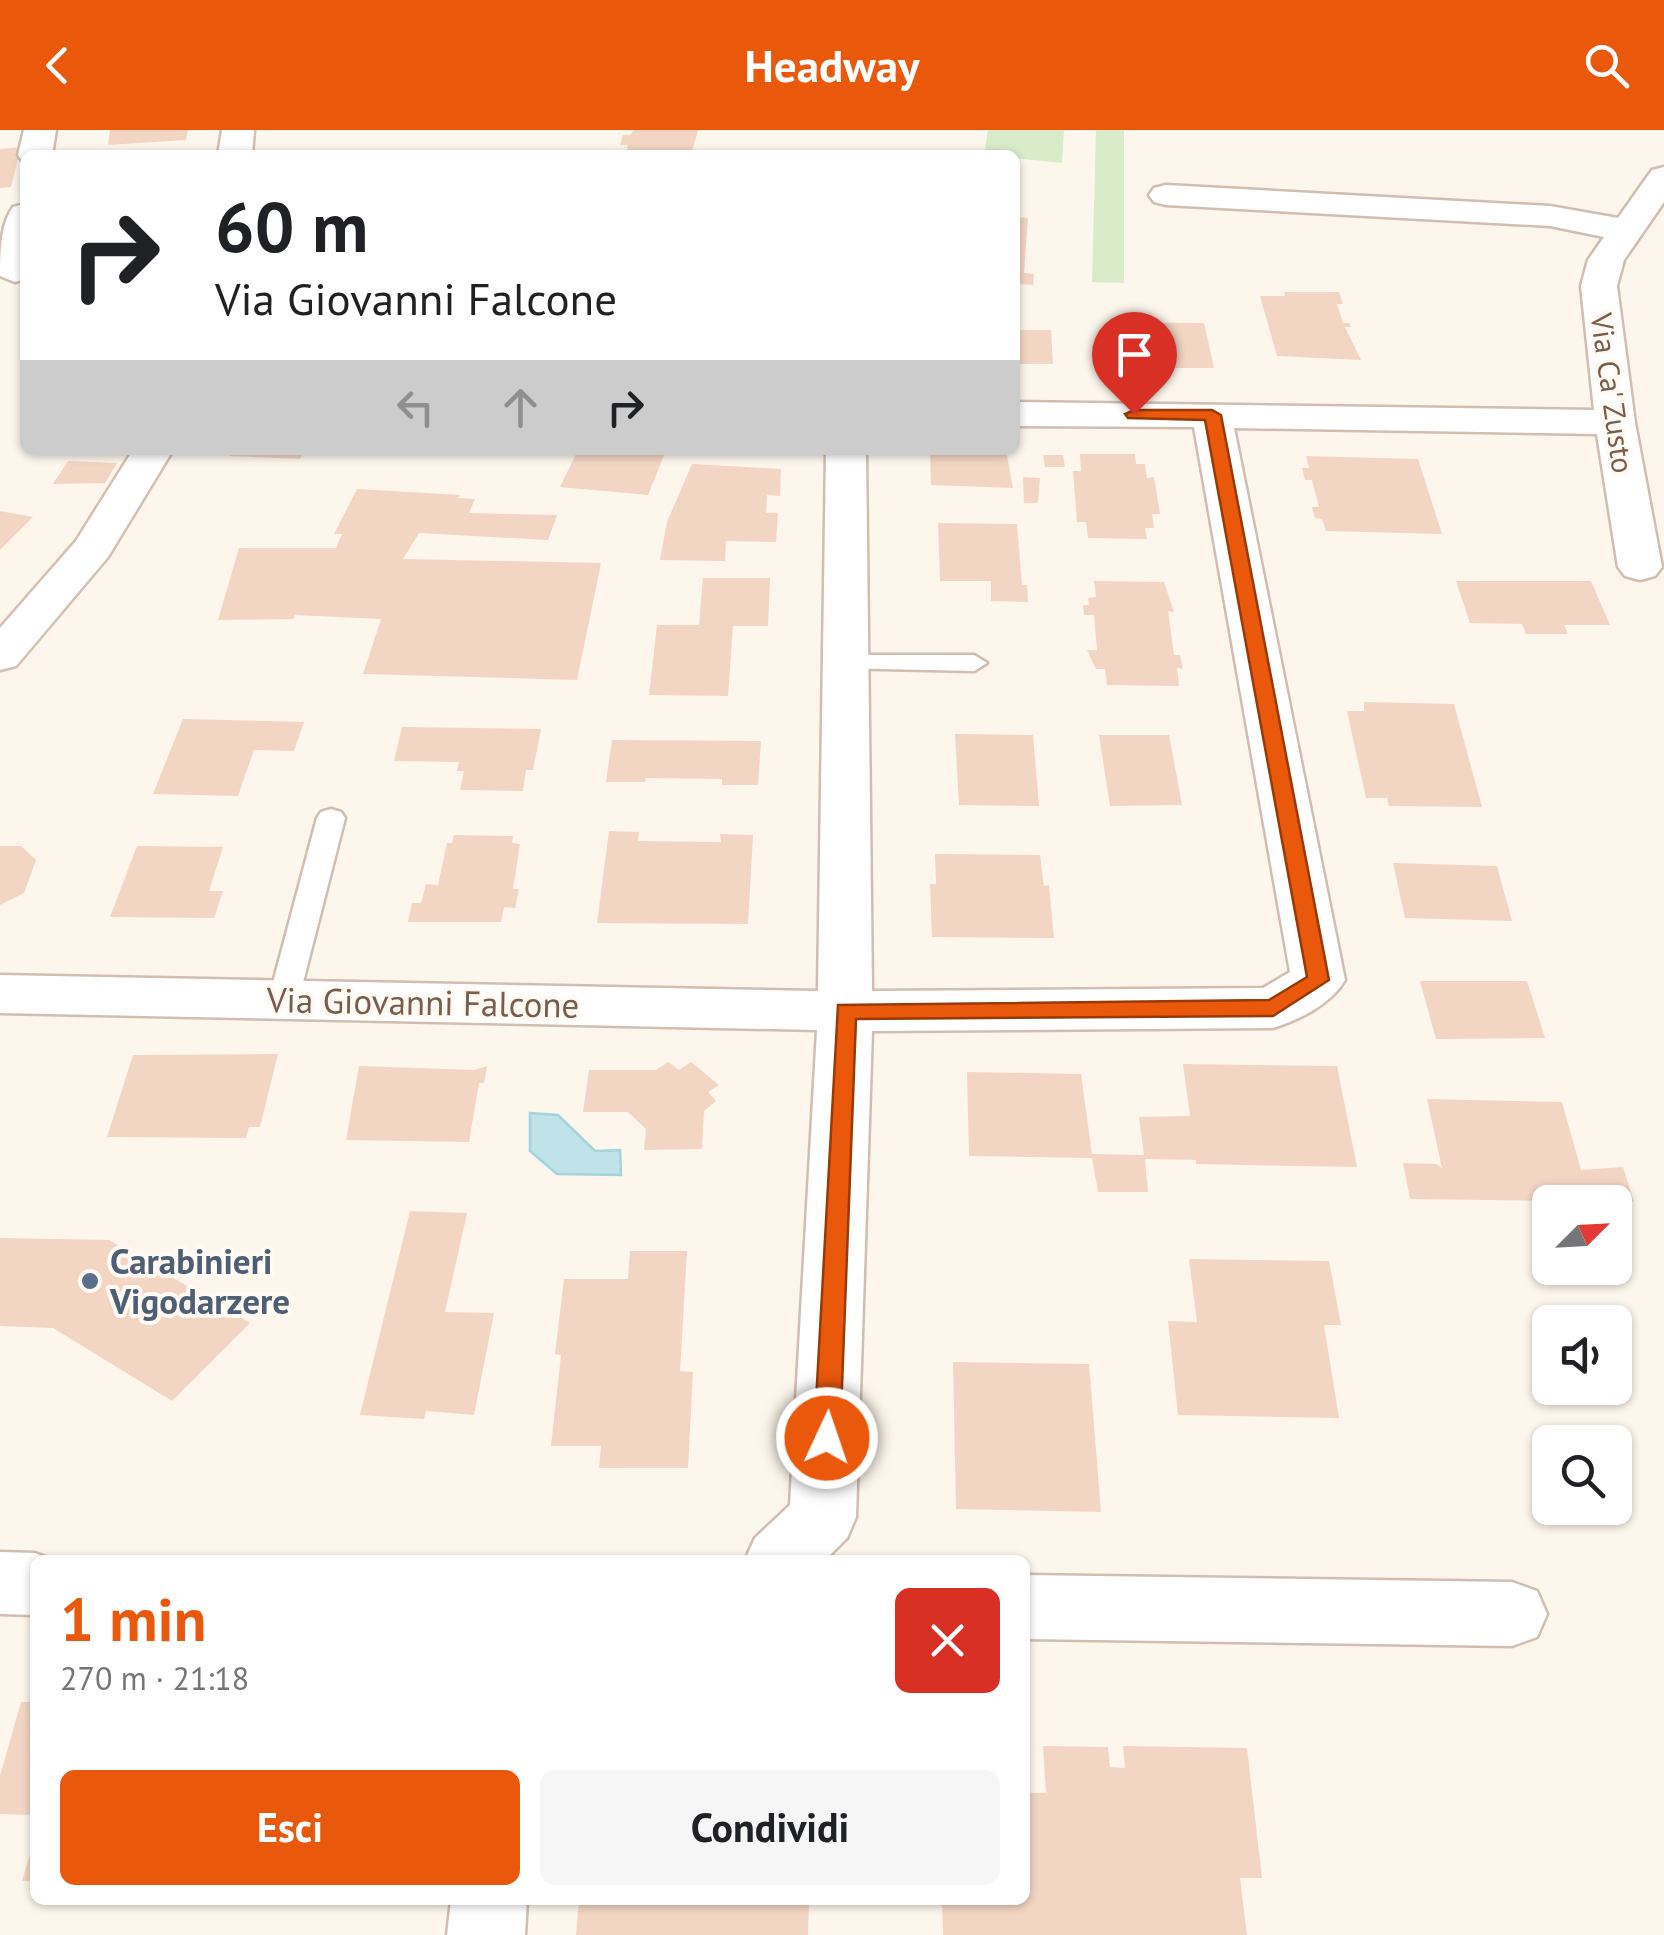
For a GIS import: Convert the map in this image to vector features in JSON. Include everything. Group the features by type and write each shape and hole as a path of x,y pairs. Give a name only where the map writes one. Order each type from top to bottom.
{"street":[{"name":"Via Ca' Zusto","path":"1640,567 1615,423 1599,286 1606,260 1664,177"},
{"path":"1166,195 1550,216 1626,230"},
{"path":"13,271 20,238"},
{"path":"1020,414 1544,418 1615,423"},
{"name":"Via Giovanni Falcone","path":"0,994 846,1011 1273,1008 1318,980 1212,415"},
{"path":"0,656 93,548 150,455"},
{"path":"784,1555 823,1517 846,1011 846,455"},
{"path":"0,1583 30,1584"},
{"path":"1030,1607 1512,1614"},
{"path":"486,1935 489,1905"}],"lane":[{"path":"846,662 974,663"},
{"path":"284,998 330,818"}],"green space":[{"path":"988,130 1064,130 1062,163 1020,159 1020,150 985,150"},
{"path":"1096,130 1124,130 1124,283 1092,282"}],"water":[{"path":"530,1113 558,1115 595,1151 620,1150 621,1175 557,1174 530,1151"}],"building":[{"path":"110,130 188,130 186,140 108,145"},
{"path":"633,130 698,130 692,150 627,150 628,145 620,145 623,135 631,135"},
{"path":"21,147 11,187 0,188 0,149"},
{"path":"1020,217 1028,218 1024,273 1034,274 1033,285 1020,284"},
{"path":"1284,292 1339,292 1343,304 1337,304 1343,323 1351,327 1345,327 1361,360 1277,356 1260,296 1285,296"},
{"path":"1106,322 1204,323 1214,368 1113,368"},
{"path":"1020,330 1051,330 1053,364 1020,364"},
{"path":"1080,454 1135,454 1136,464 1145,464 1147,478 1154,477 1160,514 1152,514 1154,528 1145,528 1147,539 1088,538 1086,522 1077,522 1073,471 1081,471"},
{"path":"230,455 302,455 300,459"},
{"path":"576,455 664,455 648,495 560,487"},
{"path":"930,455 1007,455 1013,488 931,485"},
{"path":"1043,455 1063,455 1065,467 1045,467"},
{"path":"1306,456 1418,459 1442,534 1326,531 1312,507 1319,507 1312,480 1305,480 1302,468 1309,468"},
{"path":"68,461 117,463 105,483 53,484"},
{"path":"692,464 781,469 780,496 767,495 766,513 778,513 776,542 726,541 725,561 660,560 667,522"},
{"path":"1023,477 1040,478 1038,503 1024,503"},
{"path":"357,489 460,495 458,498 475,499 469,513 557,515 548,540 419,533 403,559 601,563 577,680 363,674 381,619 295,615 294,619 218,620 239,548 336,548 342,534 334,534"},
{"path":"0,511 33,517 0,550"},
{"path":"938,523 1017,524 1022,585 1027,585 1028,602 991,601 991,581 940,581"},
{"path":"703,578 770,578 768,626 733,626 728,696 649,695 657,625 699,625"},
{"path":"1094,581 1164,582 1174,612 1168,611 1174,655 1180,655 1183,669 1177,668 1179,686 1107,685 1105,669 1096,669 1087,650 1097,650 1094,615 1084,615 1083,605 1089,605 1088,598 1096,597"},
{"path":"1456,581 1591,581 1610,625 1564,625 1568,634 1526,634 1522,624 1470,623"},
{"path":"1364,702 1454,704 1482,807 1389,806 1387,798 1366,798 1347,711 1364,711"},
{"path":"183,719 304,722 294,751 254,750 238,796 153,794"},
{"path":"402,727 541,729 533,770 526,770 523,791 460,790 464,771 457,771 459,762 394,761"},
{"path":"955,734 1033,735 1039,806 959,805"},
{"path":"1099,735 1169,735 1182,805 1110,806"},
{"path":"612,740 761,741 758,785 722,785 722,779 606,782"},
{"path":"609,831 639,832 638,841 721,842 720,834 753,835 748,924 597,923"},
{"path":"454,835 513,836 512,843 520,844 513,889 519,889 515,908 504,907 501,922 408,922 412,903 421,903 426,884 438,885 447,843 452,843"},
{"path":"0,846 21,846 36,860 24,893 0,905"},
{"path":"137,846 223,847 209,891 223,891 214,918 110,917"},
{"path":"935,854 1040,855 1044,886 1049,885 1054,938 932,937 930,884 936,884"},
{"path":"1393,863 1497,866 1512,921 1405,918"},
{"path":"1420,981 1527,981 1545,1038 1436,1039"},
{"path":"278,1054 260,1127 249,1127 246,1138 107,1137 133,1055"},
{"path":"668,1062 679,1070 691,1062 719,1085 708,1092 716,1101 704,1111 702,1149 644,1150 646,1129 628,1112 583,1112 589,1070 656,1070"},
{"path":"1183,1064 1337,1066 1357,1167 1196,1164 1196,1160 1145,1159 1148,1192 1098,1192 1092,1158 969,1156 967,1072 1081,1074 1092,1154 1144,1155 1139,1117 1190,1116"},
{"path":"359,1066 474,1070 487,1066 484,1083 479,1083 469,1142 346,1140"},
{"path":"1427,1099 1562,1102 1581,1170 1623,1167 1629,1185 1532,1185 1532,1201 1410,1199 1403,1163 1437,1164 1442,1168"},
{"path":"410,1211 467,1213 445,1312 494,1313 474,1415 426,1411 424,1419 360,1415"},
{"name":"Carabinieri Vigodarzere","path":"0,1238 109,1240 250,1323 172,1401 53,1328 0,1326"},
{"path":"630,1251 687,1251 680,1371 693,1372 688,1468 599,1468 601,1446 551,1446 561,1355 555,1354 564,1279 628,1279"},
{"path":"1189,1259 1329,1261 1341,1325 1324,1325 1339,1418 1178,1415 1168,1321 1197,1322"},
{"path":"953,1362 1089,1364 1101,1512 956,1509"},
{"path":"21,1702 30,1702 30,1815 0,1814 0,1776"},
{"path":"1043,1746 1108,1747 1110,1767 1125,1768 1123,1746 1247,1748 1262,1878 1240,1878 1247,1935 943,1935 942,1905 1030,1905 1030,1793 1046,1793"},
{"path":"30,1854 30,1881 22,1881"},
{"path":"579,1905 809,1905 808,1935 576,1935"}],"place":[{"name":"Carabinieri Vigodarzere","path":"90,1281"}],"route":[{"path":"827,1438 846,1011 1273,1008 1318,980 1212,415 1134,414"}]}
